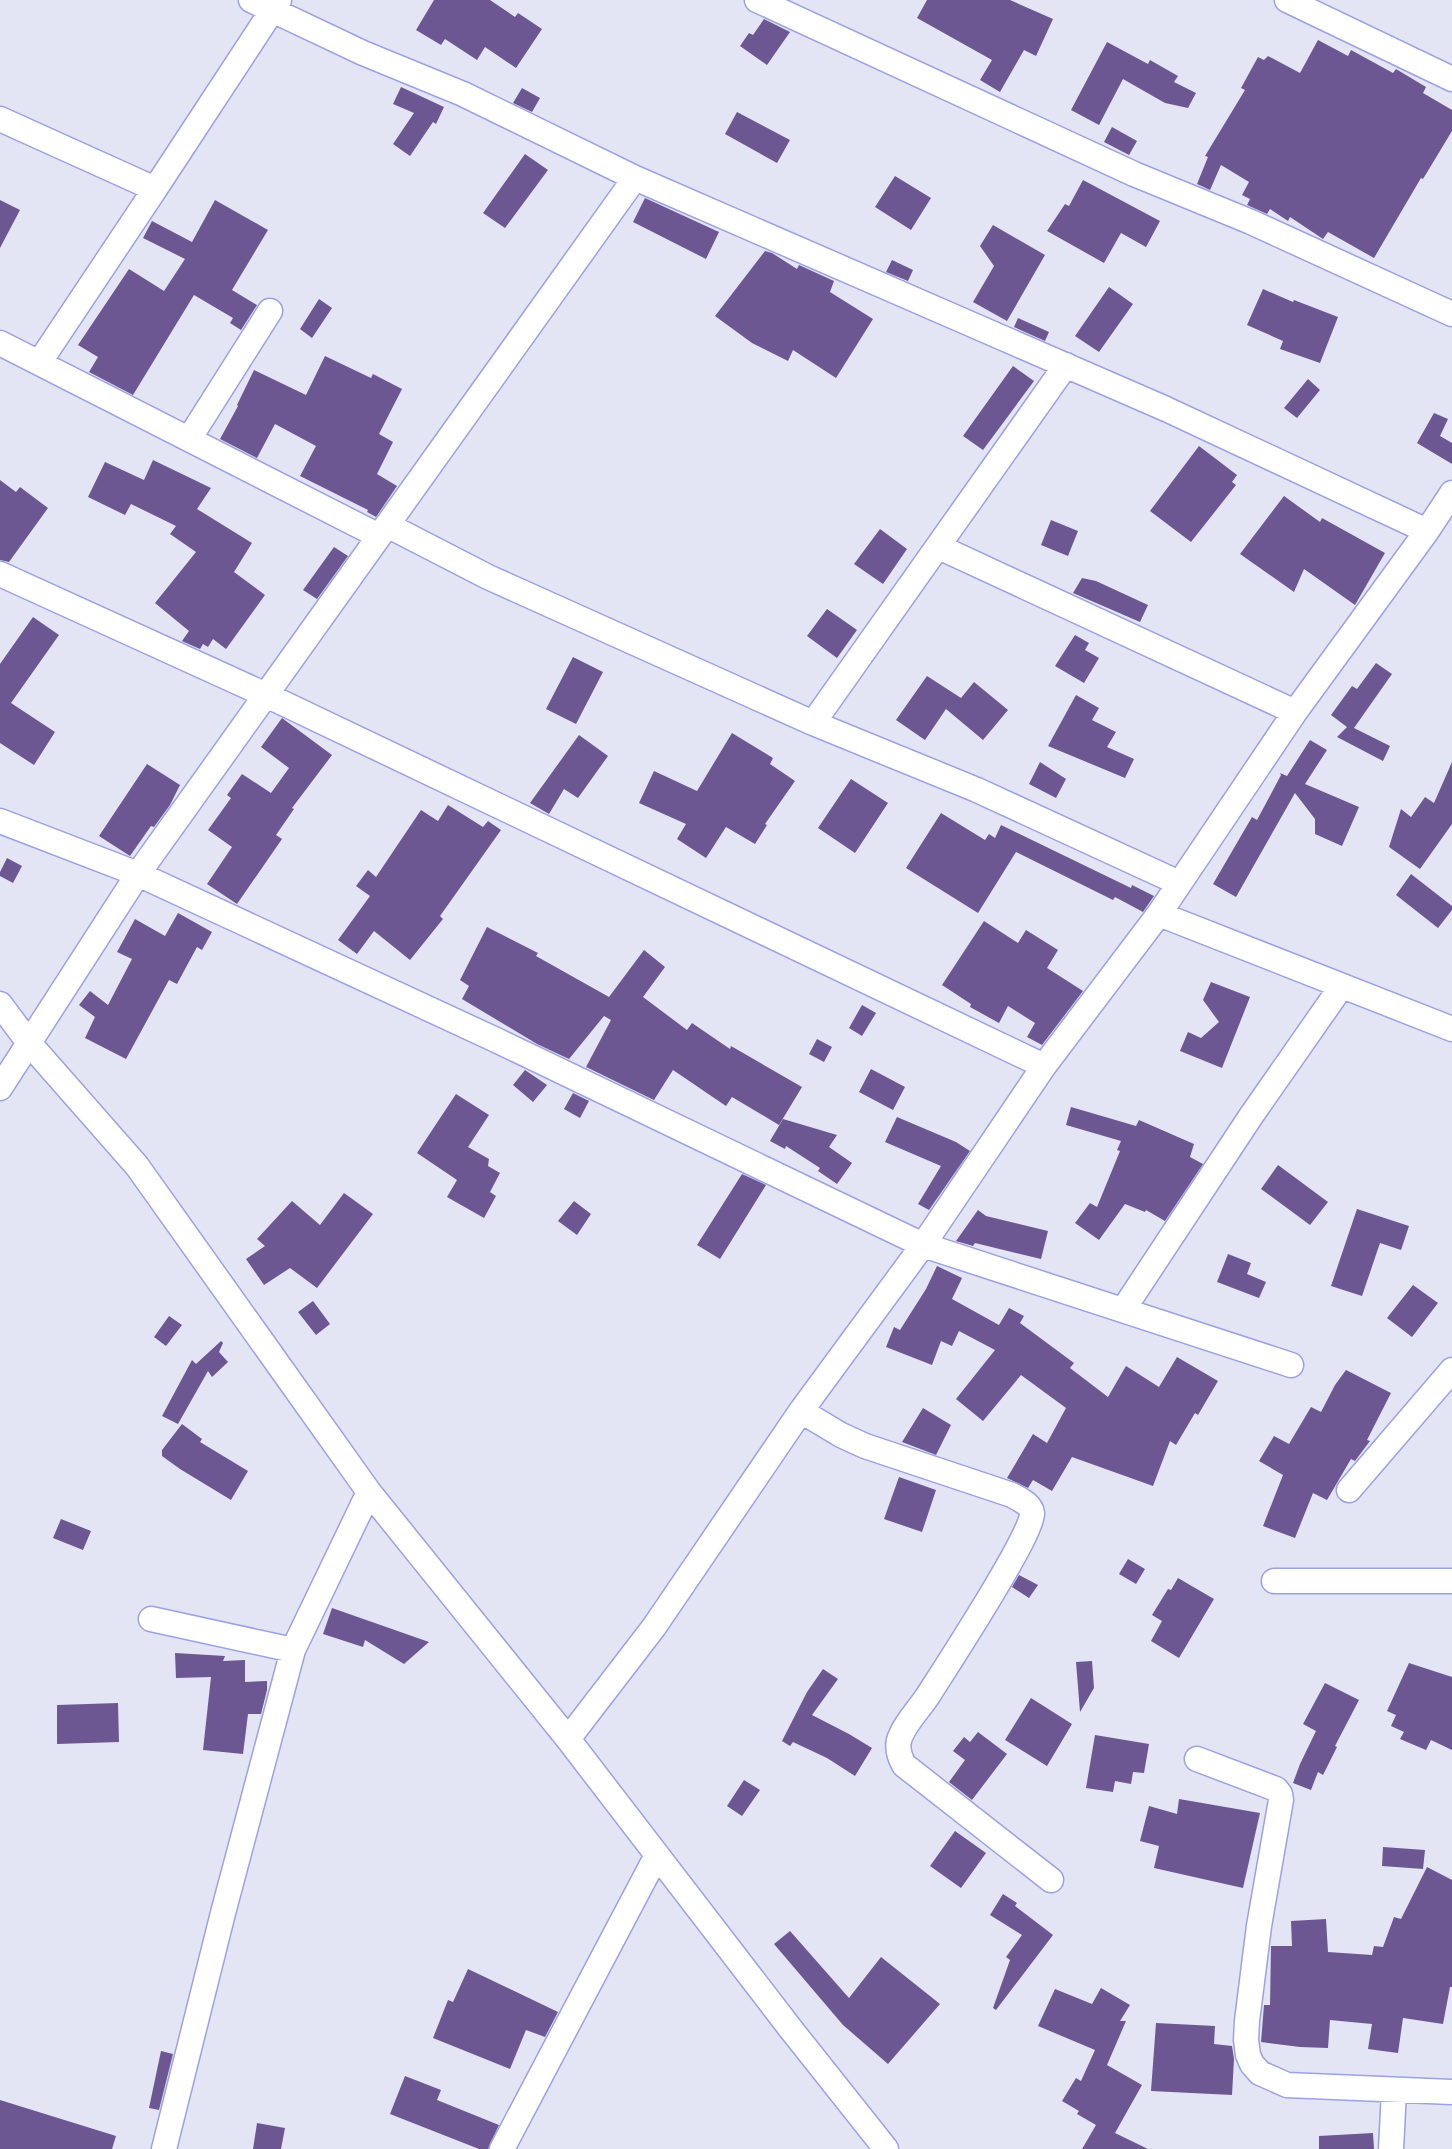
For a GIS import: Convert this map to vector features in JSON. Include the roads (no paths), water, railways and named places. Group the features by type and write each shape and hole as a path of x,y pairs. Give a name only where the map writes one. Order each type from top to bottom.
{"street":[{"path":"757,0 1134,174 1261,227 1452,314"},
{"path":"1287,0 1452,79"},
{"path":"39,363 155,189 267,3 363,53 463,94 635,178 1166,409 1427,531"},
{"path":"0,119 155,189"},
{"path":"0,1088 138,874 635,178"},
{"path":"189,440 270,311"},
{"path":"0,343 189,440 383,531 813,723 977,790 1179,883"},
{"path":"813,723 1066,365"},
{"path":"568,1739 660,1618 801,1411 923,1245 1044,1066 1159,914 1295,712 1427,531 1452,493"},
{"path":"939,547 1295,712"},
{"path":"0,574 267,695 1044,1066"},
{"path":"0,821 138,874 496,1040 923,1245 1291,1365"},
{"path":"1159,914 1452,1029"},
{"path":"1123,1310 1251,1116 1341,987"},
{"path":"0,1004 29,1043 137,1166 369,1492 568,1739 886,2149"},
{"path":"1349,1490 1452,1370"},
{"path":"801,1411 841,1435 865,1446 1012,1495 1029,1506 1032,1513 1030,1523 1015,1556 900,1736 898,1754 904,1765 1052,1881"},
{"path":"164,2149 223,1913 293,1650 369,1492"},
{"path":"1274,1581 1452,1581"},
{"path":"151,1619 293,1650"},
{"path":"1197,1759 1276,1789 1280,1794 1281,1800 1259,1926 1247,2021 1247,2048 1252,2064 1260,2073 1287,2085 1452,2092"},
{"path":"502,2149 657,1855"},
{"path":"1391,2149 1394,2091"}]}
